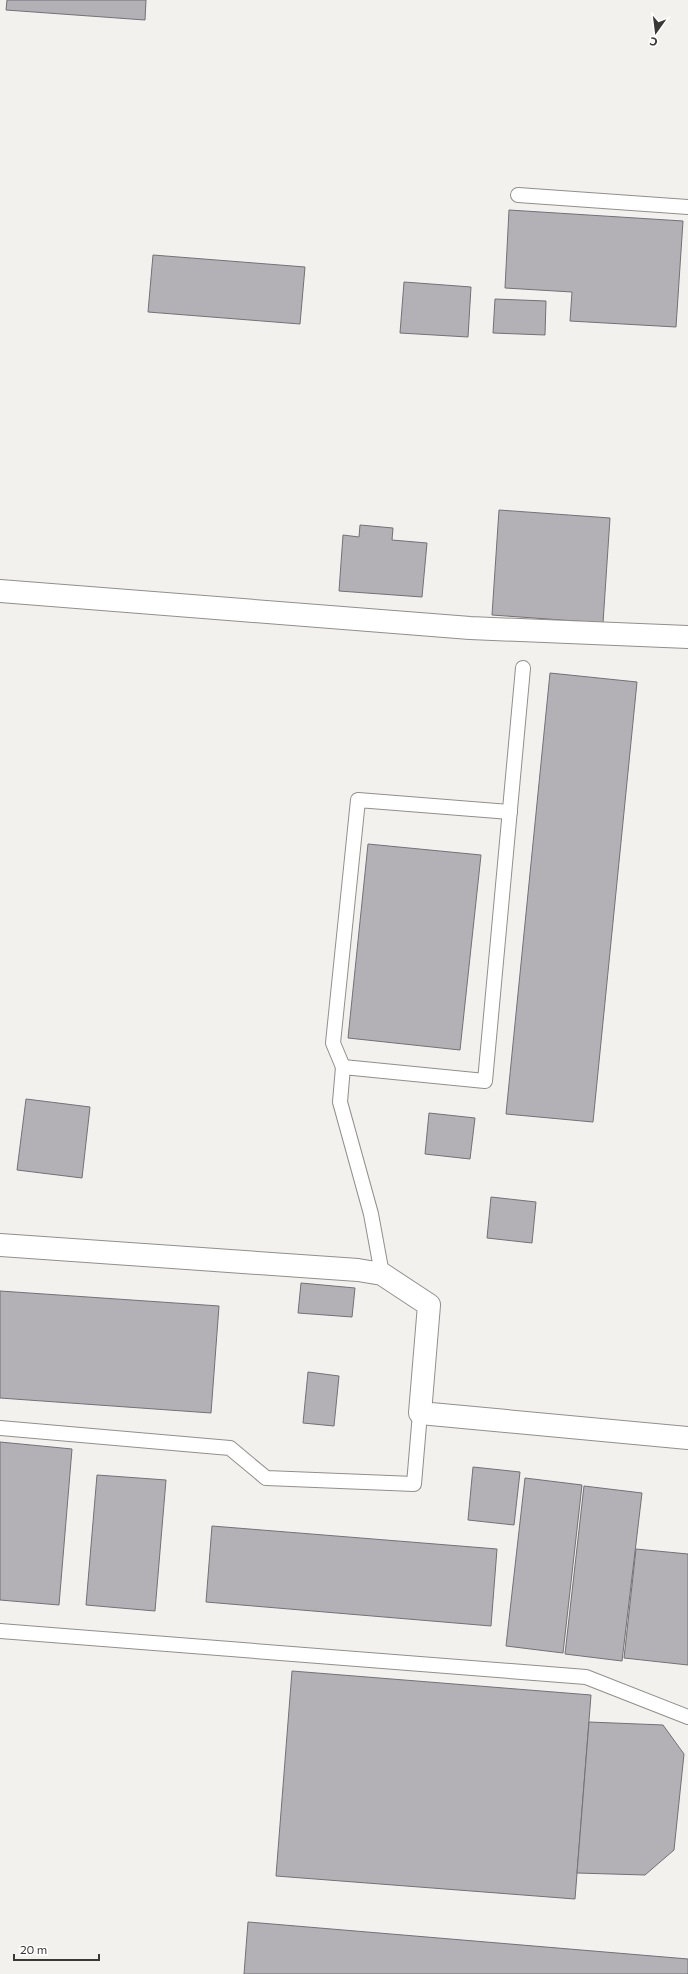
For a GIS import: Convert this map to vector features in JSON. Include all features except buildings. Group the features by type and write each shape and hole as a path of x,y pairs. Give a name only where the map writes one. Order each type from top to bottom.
{"street":[{"path":"0,591 470,628 688,637"},
{"path":"0,1245 358,1270 382,1274 429,1305 420,1414 688,1438"}],"lane":[{"path":"518,195 688,207"},
{"path":"343,1068 485,1081 523,668"},
{"path":"382,1274 372,1214 340,1102 343,1068 333,1043 358,800 510,812"},
{"path":"0,1428 230,1448 266,1478 414,1484 420,1414"},
{"path":"0,1631 586,1677 688,1717"}]}
